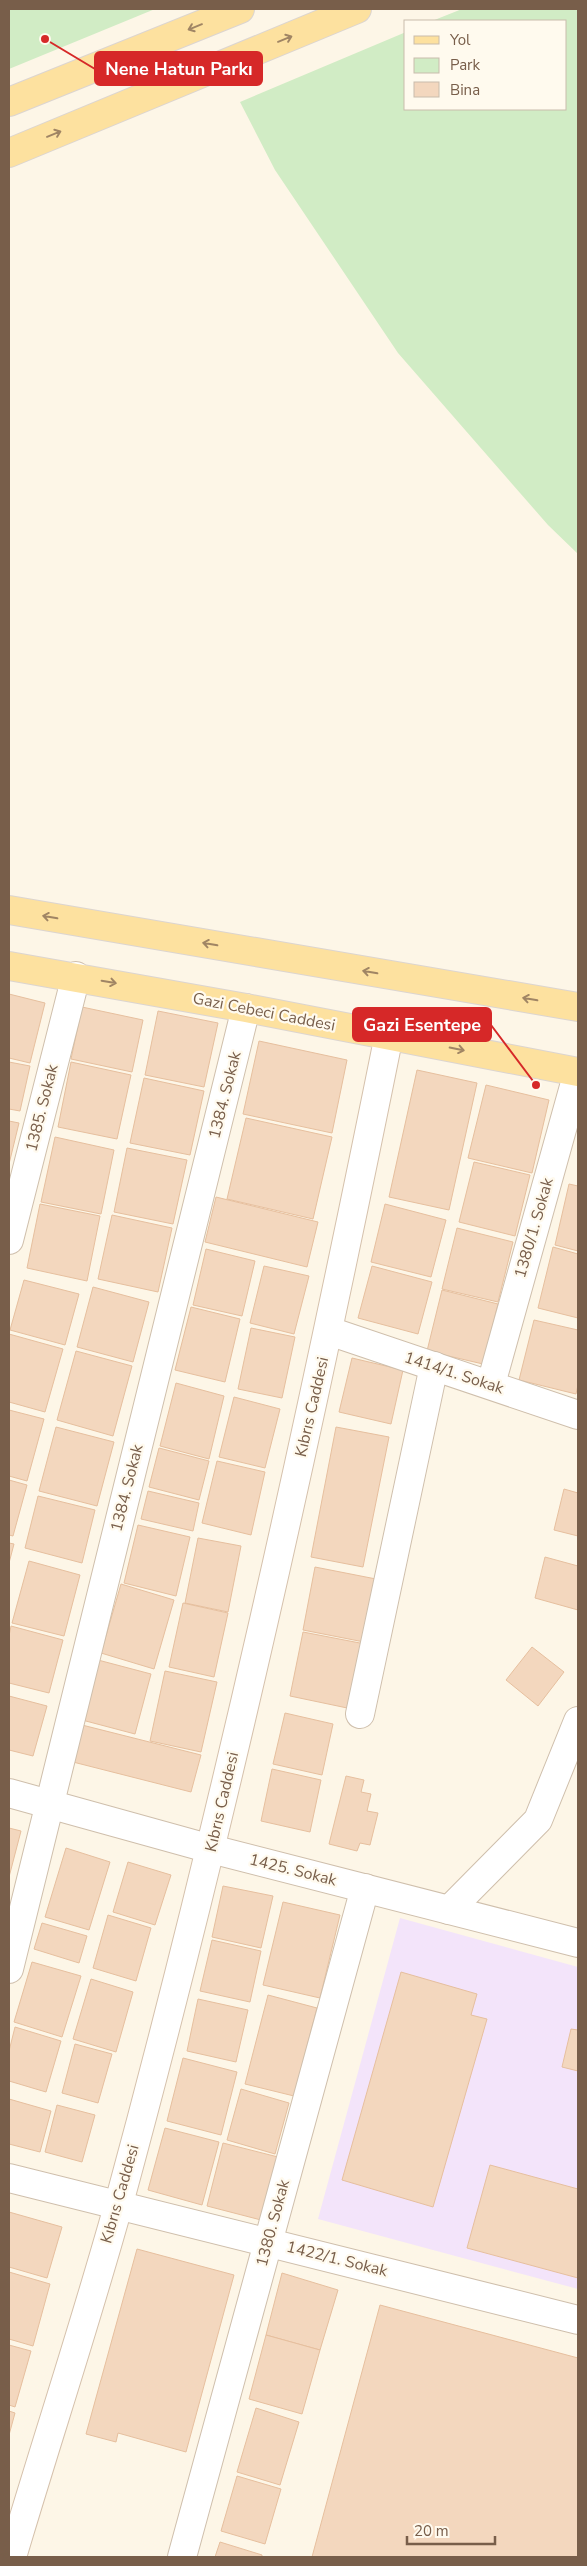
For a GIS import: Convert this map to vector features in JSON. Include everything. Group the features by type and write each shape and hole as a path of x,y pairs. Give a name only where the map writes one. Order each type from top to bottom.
{"main road":[{"path":"9,102 240,9"},
{"path":"9,153 357,9"},
{"path":"9,910 578,1007"},
{"name":"Gazi Cebeci Caddesi","path":"9,966 76,976 578,1072"}],"street":[{"name":"1385. Sokak","path":"9,1240 76,976"},
{"name":"1384. Sokak","path":"9,1969 246,1008"},
{"name":"Kıbrıs Caddesi","path":"12,2557 118,2206 211,1849 329,1331 389,1035"},
{"name":"1380/1. Sokak","path":"490,1384 578,1072"},
{"name":"1414/1. Sokak","path":"329,1331 578,1415"},
{"path":"360,1714 434,1366"},
{"path":"449,1910 538,1820 578,1721"},
{"name":"1425. Sokak","path":"9,1793 49,1806 211,1849 578,1943"},
{"name":"1380. Sokak","path":"182,2557 365,1888"},
{"name":"1422/1. Sokak","path":"9,2178 268,2241 578,2320"}],"shaded area":[{"path":"400,1918 578,1967 578,2289 318,2219"}],"green space":[{"path":"9,9 155,9 9,69"},
{"path":"462,9 578,9 578,554 548,525 398,353 275,170 240,102 404,33 404,110 567,110 567,20 434,20"}],"building":[{"path":"9,994 45,1003 30,1063 9,1058"},
{"path":"82,1007 143,1020 132,1072 71,1059"},
{"path":"158,1011 218,1023 204,1087 145,1075"},
{"path":"259,1041 347,1060 332,1133 243,1114"},
{"path":"9,1062 30,1066 20,1111 9,1109"},
{"path":"71,1062 131,1075 117,1139 58,1127"},
{"path":"417,1070 477,1083 449,1210 389,1197"},
{"path":"144,1078 204,1091 190,1155 130,1143"},
{"path":"486,1085 549,1100 532,1173 468,1158"},
{"path":"246,1118 332,1137 313,1219 227,1199"},
{"path":"9,1121 19,1123 9,1164"},
{"path":"55,1137 114,1150 101,1214 41,1202"},
{"path":"127,1148 187,1160 173,1224 114,1212"},
{"path":"474,1162 530,1175 515,1236 459,1222"},
{"path":"569,1184 578,1186 578,1251 555,1245"},
{"path":"216,1197 318,1222 307,1267 205,1242"},
{"path":"40,1204 100,1216 87,1281 27,1268"},
{"path":"385,1204 446,1220 431,1277 371,1262"},
{"path":"112,1215 172,1228 158,1292 98,1279"},
{"path":"457,1228 513,1242 498,1302 442,1289"},
{"path":"553,1247 578,1254 578,1318 538,1308"},
{"path":"206,1249 255,1261 242,1316 193,1305"},
{"path":"264,1266 309,1276 294,1334 250,1323"},
{"path":"372,1266 432,1282 418,1334 358,1318"},
{"path":"24,1280 79,1294 65,1345 10,1330"},
{"path":"93,1287 149,1302 133,1362 77,1347"},
{"path":"442,1290 498,1304 483,1364 427,1351"},
{"path":"191,1307 240,1319 225,1382 175,1370"},
{"path":"534,1320 578,1330 578,1385 576,1394 519,1380"},
{"path":"251,1328 295,1337 282,1398 238,1389"},
{"path":"9,1334 63,1349 45,1412 9,1402"},
{"path":"76,1351 132,1366 113,1436 57,1420"},
{"path":"352,1358 403,1370 391,1424 339,1412"},
{"path":"176,1383 224,1396 209,1459 160,1446"},
{"path":"234,1397 280,1409 265,1468 219,1457"},
{"path":"9,1410 44,1419 27,1481 9,1476"},
{"path":"56,1427 114,1442 97,1506 39,1491"},
{"path":"336,1427 389,1437 363,1567 311,1557"},
{"path":"159,1448 209,1461 199,1500 149,1487"},
{"path":"217,1461 265,1472 251,1535 202,1523"},
{"path":"9,1480 27,1485 13,1536 9,1535"},
{"path":"564,1489 578,1493 578,1536 554,1530"},
{"path":"148,1491 199,1503 193,1531 141,1519"},
{"path":"38,1496 95,1510 82,1563 25,1548"},
{"path":"138,1525 190,1537 176,1596 124,1583"},
{"path":"198,1538 241,1546 228,1612 185,1603"},
{"path":"9,1543 14,1544 9,1563"},
{"path":"545,1557 578,1566 578,1610 535,1598"},
{"path":"29,1561 80,1575 64,1636 12,1623"},
{"path":"315,1567 376,1579 364,1642 303,1630"},
{"path":"121,1584 174,1600 154,1669 101,1653"},
{"path":"183,1603 228,1613 214,1677 169,1667"},
{"path":"11,1626 63,1640 49,1693 9,1683 9,1636"},
{"path":"303,1632 365,1644 352,1709 290,1696"},
{"path":"532,1647 564,1672 538,1706 506,1680"},
{"path":"98,1660 151,1674 135,1734 82,1720"},
{"path":"165,1671 217,1682 201,1752 150,1741"},
{"path":"9,1696 47,1706 33,1756 9,1750"},
{"path":"285,1713 333,1724 322,1775 273,1764"},
{"path":"82,1725 201,1755 191,1792 73,1762"},
{"path":"272,1769 321,1780 310,1832 261,1821"},
{"path":"346,1776 364,1780 361,1792 371,1794 367,1811 378,1813 370,1845 360,1843 357,1851 329,1844"},
{"path":"9,1828 21,1831 9,1877"},
{"path":"66,1848 110,1862 89,1930 45,1917"},
{"path":"128,1862 171,1875 155,1925 113,1912"},
{"path":"223,1886 273,1896 261,1948 212,1937"},
{"path":"283,1902 340,1915 320,1998 263,1985"},
{"path":"108,1915 151,1928 136,1981 93,1968"},
{"path":"42,1923 87,1936 79,1963 34,1949"},
{"path":"212,1940 261,1951 250,2002 200,1991"},
{"path":"32,1962 81,1976 62,2037 14,2022"},
{"path":"401,1972 477,1994 471,2015 487,2019 433,2207 342,2180"},
{"path":"91,1979 133,1992 116,2052 73,2039"},
{"path":"268,1995 317,2008 294,2096 245,2084"},
{"path":"198,1999 248,2010 236,2062 187,2051"},
{"path":"15,2027 61,2041 46,2092 9,2081 9,2051"},
{"path":"571,2029 578,2030 578,2071 562,2067"},
{"path":"75,2044 112,2054 98,2103 62,2093"},
{"path":"183,2058 237,2072 221,2135 167,2121"},
{"path":"241,2089 289,2103 275,2154 227,2140"},
{"path":"9,2099 51,2111 40,2152 9,2144"},
{"path":"57,2105 95,2115 82,2162 45,2152"},
{"path":"165,2128 219,2142 202,2205 148,2190"},
{"path":"223,2143 278,2157 261,2220 207,2206"},
{"path":"490,2165 578,2189 578,2278 467,2248"},
{"path":"9,2212 62,2227 47,2278 9,2267"},
{"path":"137,2249 234,2275 186,2452 118,2433 116,2442 86,2434"},
{"path":"9,2272 50,2284 33,2346 9,2339"},
{"path":"282,2273 338,2290 320,2350 266,2335"},
{"path":"380,2305 578,2358 578,2557 312,2557"},
{"path":"266,2335 320,2350 302,2414 249,2399"},
{"path":"9,2345 31,2351 15,2407 9,2405"},
{"path":"256,2408 299,2422 280,2485 237,2472"},
{"path":"9,2411 15,2413 9,2435"},
{"path":"237,2476 281,2489 265,2544 221,2531"},
{"path":"220,2542 262,2555 262,2557 215,2557"}],"place":[{"name":"Nene Hatun Parkı","path":"45,39"},
{"name":"Gazi Esentepe","path":"536,1085"}]}
